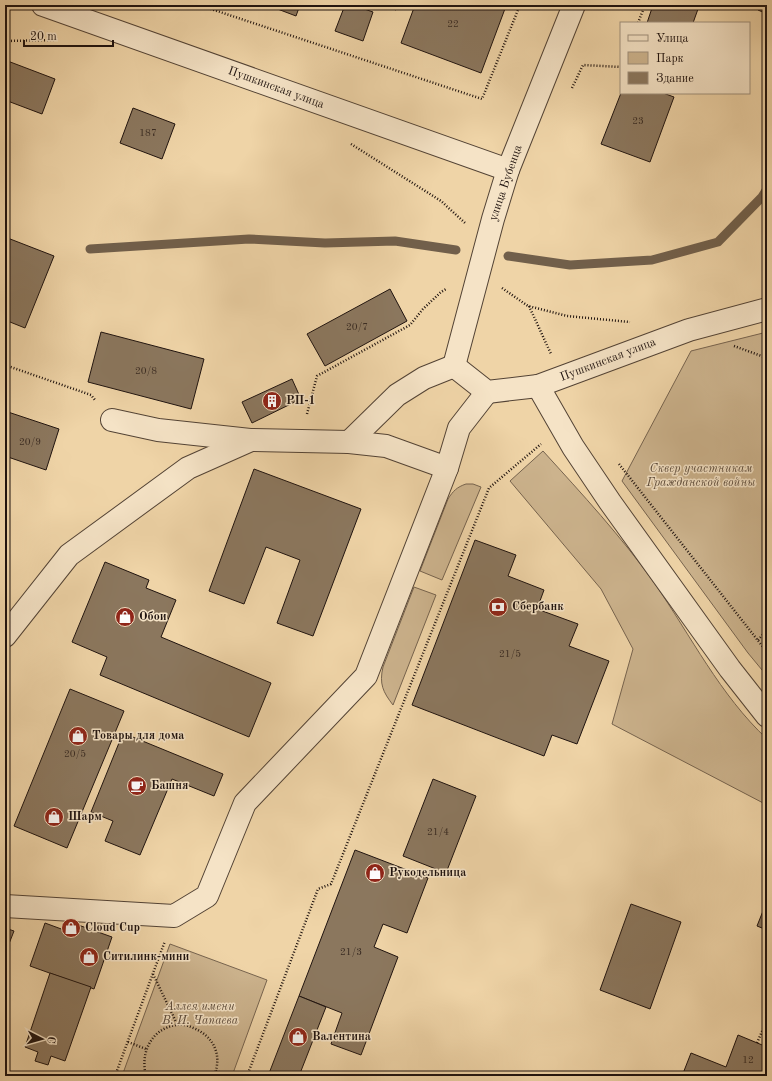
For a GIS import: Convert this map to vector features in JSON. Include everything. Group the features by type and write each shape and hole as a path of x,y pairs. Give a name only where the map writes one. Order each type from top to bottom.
{"street":[{"name":"Пушкинская улица","path":"43,5 508,170"},
{"name":"улица Бубенца","path":"454,366 493,219 508,170 574,5"},
{"name":"Пушкинская улица","path":"487,392 538,386 689,330 767,309"},
{"path":"5,906 174,916 207,896 245,803 366,676 447,468 459,428 487,392 454,366 424,378 397,395 349,442"},
{"path":"538,386 561,427 610,502 730,669 767,716"},
{"path":"112,420 158,430 251,440 349,442 386,446 447,468"},
{"path":"5,636 69,555 188,468 251,440"}],"path":[{"path":"199,5 482,99 520,5"},
{"path":"638,22 645,5"},
{"path":"5,41 58,40"},
{"path":"348,142 441,201 466,225"},
{"path":"497,285 528,306 566,316 637,323"},
{"path":"299,442 317,376 410,325 423,309 441,292 447,289"},
{"path":"528,306 553,358"},
{"path":"733,346 767,358"},
{"path":"5,365 91,395 112,420"},
{"path":"247,1076 318,889 331,884 489,488 561,427"},
{"path":"617,462 767,652"},
{"path":"758,640 767,630"},
{"path":"115,1076 174,916"},
{"path":"153,974 177,1024"},
{"path":"757,1043 767,1020"},
{"path":"146,1076 143,1066 146,1049 151,1039 162,1030 177,1024 200,1030 209,1039 216,1050 218,1062 214,1076"},
{"path":"128,1042 146,1049"},
{"path":"216,1071 231,1076"}],"green space":[{"name":"Сквер участникам Гражданской войны","path":"767,332 767,676 748,653 622,481 691,351"},
{"path":"543,451 629,549 655,584 720,684 750,722 767,739 767,805 612,724 633,649 601,589 510,481"},
{"path":"473,484 481,487 442,580 420,571 448,499 460,486"},
{"path":"414,587 436,595 393,705 383,688 381,678 383,667"},
{"name":"Аллея имени В. И. Чапаева","path":"170,944 267,980 232,1076 122,1076"}],"building":[{"path":"267,5 300,5 296,16"},
{"path":"345,5 353,5 373,12 363,41 335,31"},
{"path":"383,5 397,5 396,10"},
{"path":"415,5 506,6 481,73 401,43"},
{"path":"653,5 685,5 698,9 693,22 647,22"},
{"path":"760,5 767,5 767,14 758,10"},
{"path":"5,60 55,79 42,114 5,100"},
{"path":"621,94 666,94 674,97 650,162 601,144"},
{"path":"133,108 175,124 162,159 120,143"},
{"path":"5,237 54,256 25,328 5,320"},
{"path":"390,289 407,321 325,366 307,334"},
{"path":"101,332 204,359 191,409 88,382"},
{"name":"РП-1","path":"292,379 301,399 252,423 242,402"},
{"path":"5,411 59,429 46,470 5,456"},
{"path":"254,469 361,509 313,636 277,623 300,560 266,547 244,604 209,591"},
{"path":"475,540 516,555 508,576 544,590 537,609 578,624 569,646 609,661 577,744 552,735 544,756 412,705"},
{"path":"105,562 149,580 146,588 176,600 161,637 271,683 249,737 100,675 107,657 72,642"},
{"path":"70,689 124,711 67,848 14,826"},
{"path":"123,733 223,774 214,796 172,779 140,855 105,841 113,821 91,812"},
{"path":"433,779 476,796 446,873 403,856"},
{"path":"355,850 428,878 407,933 383,924 374,947 398,957 361,1055 331,1044 342,1013 299,996"},
{"path":"631,904 681,922 650,1009 600,990"},
{"path":"763,911 767,912 767,930 757,926"},
{"path":"67,921 112,937 94,989 30,966 45,923 64,930"},
{"path":"5,928 14,931 5,954"},
{"path":"50,973 91,987 65,1061 51,1056 48,1065 35,1061 38,1052 25,1047"},
{"path":"299,996 326,1007 299,1076 268,1076"},
{"path":"738,1035 767,1047 767,1076 682,1076 691,1053 726,1067"}],"waterway":[{"path":"508,256 570,265 652,260 718,242 762,197 767,189"},
{"path":"90,249 249,239 325,243 395,241 456,250"}],"place":[{"name":"РП-1","path":"272,401"},
{"name":"Сбербанк","path":"498,607"},
{"name":"Обои","path":"125,617"},
{"name":"Товары для дома","path":"78,736"},
{"name":"Башня","path":"137,786"},
{"name":"Шарм","path":"54,817"},
{"name":"Рукодельница","path":"375,873"},
{"name":"Cloud Cup","path":"71,928"},
{"name":"Ситилинк-мини","path":"89,957"},
{"name":"Валентина","path":"298,1037"}]}
